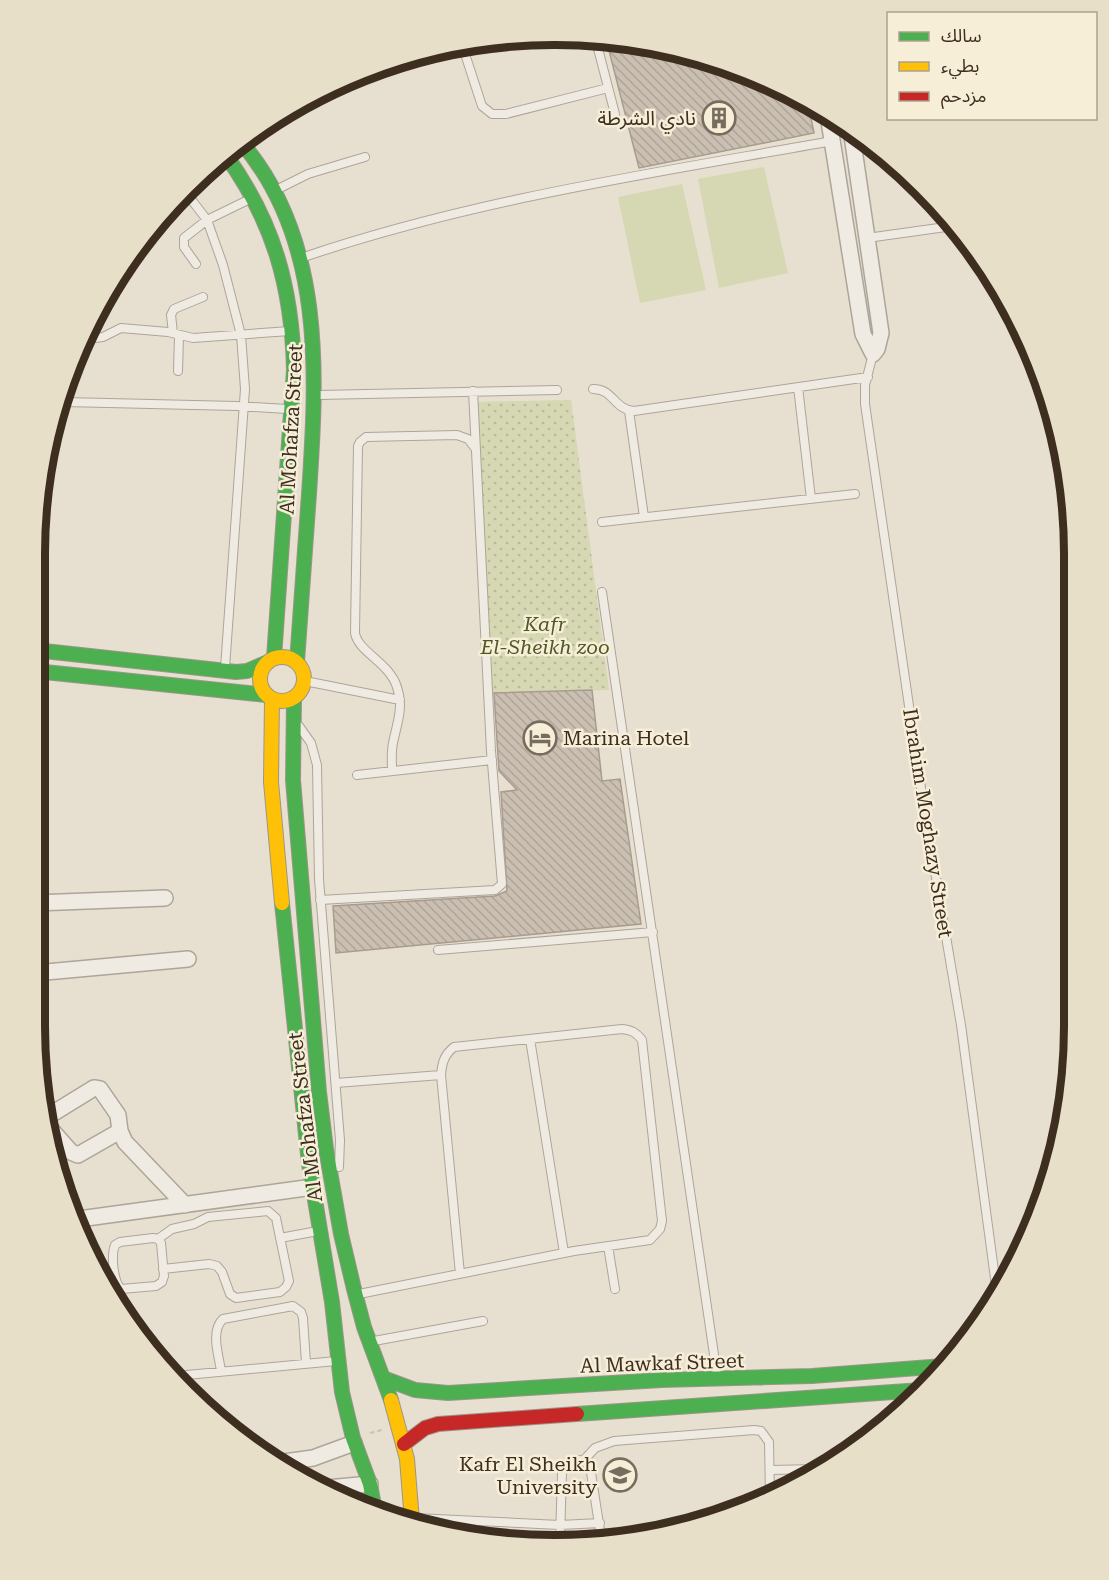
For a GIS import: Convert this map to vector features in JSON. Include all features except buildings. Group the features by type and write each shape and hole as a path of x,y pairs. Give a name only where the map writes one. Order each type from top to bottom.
{"main road":[{"name":"Al Mohafza Street","path":"247,148 275,191 286,215 300,258 314,326 315,395 297,662"},
{"name":"Al Mohafza Street","path":"230,162 254,197 280,259 294,331 294,370 271,660"},
{"path":"45,651 224,671 247,671 271,660 286,657 297,662 305,681 300,694 294,698 279,701 269,697 45,672"},
{"path":"269,697 260,682 263,668 271,660"},
{"path":"167,685 168,665"},
{"name":"Al Mohafza Street","path":"269,697 271,782 298,1074 345,1408 370,1484 373,1501"},
{"name":"Al Mohafza Street","path":"294,698 293,780 319,1092 332,1192 355,1295 369,1342 400,1426 408,1468 412,1514"},
{"path":"302,891 320,895"},
{"path":"313,1026 331,1024"},
{"path":"329,1288 352,1281"},
{"name":"Al Mawkaf Street","path":"383,1378 415,1390 431,1393 662,1380 812,1376 933,1367"},
{"path":"812,1376 814,1397"},
{"path":"404,1444 414,1435 438,1424 910,1391"}],"street":[{"path":"830,126 863,334 873,354"},
{"name":"Ibrahim Moghazy Street","path":"853,141 881,333 873,354"},
{"path":"849,246 867,241"},
{"path":"45,903 165,898"},
{"path":"45,972 188,959"},
{"path":"53,1114 96,1088 100,1089 115,1110 120,1131 128,1146 185,1205"},
{"path":"58,1137 71,1152 78,1155 120,1131"},
{"path":"83,1218 313,1187"},
{"path":"290,1461 313,1458 354,1440"},
{"path":"340,1487 370,1484"}],"lane":[{"path":"597,47 615,114"},
{"path":"466,57 482,106 492,114 506,114 608,88"},
{"path":"300,258 405,225 533,195 832,141"},
{"path":"275,191 316,171 365,157"},
{"path":"196,264 184,246 184,238 207,220 254,197"},
{"path":"190,198 207,220 223,265 241,335 245,371 224,671"},
{"path":"867,241 945,227"},
{"path":"178,371 176,335 171,315 174,309 203,297"},
{"path":"93,339 122,328 193,338 294,331"},
{"name":"Ibrahim Moghazy Street","path":"873,354 864,394 866,415 922,795 961,1025 995,1281"},
{"path":"593,389 606,392 617,405 629,411 867,377"},
{"path":"798,387 811,499"},
{"path":"315,395 557,390"},
{"path":"320,895 495,890 500,887 502,881 492,760 473,391"},
{"path":"69,402 291,410"},
{"path":"629,411 644,517"},
{"path":"392,771 392,749 400,714 397,687 383,664 361,647 356,638 358,446 362,439 370,437 457,435 468,439 476,448"},
{"path":"602,522 855,494"},
{"path":"602,592 718,1379"},
{"path":"305,681 400,700"},
{"path":"293,720 306,734 315,753 320,895 341,1153 332,1192"},
{"path":"357,775 492,760"},
{"path":"438,950 653,932"},
{"path":"355,1295 460,1274 564,1253 650,1240 660,1229 662,1221 642,1040 637,1034 621,1029 454,1047 443,1059 441,1075 460,1274"},
{"path":"530,1039 564,1253"},
{"path":"336,1083 441,1075"},
{"path":"158,1239 164,1279 156,1287 124,1290 116,1284 112,1251 120,1242 158,1239 172,1229 191,1225 208,1217 264,1210 272,1212 276,1218 289,1277 286,1287 280,1292 236,1298 230,1294 222,1272 217,1266 209,1264 163,1269"},
{"path":"280,1238 320,1231"},
{"path":"608,1246 615,1289"},
{"path":"220,1371 216,1332 223,1319 293,1306 301,1312 303,1318 306,1363"},
{"path":"369,1342 483,1321"},
{"path":"184,1375 338,1360"},
{"path":"584,1460 595,1448 614,1441 754,1430 761,1431 769,1442 770,1487"},
{"path":"560,1535 562,1473 569,1461 576,1459 584,1460 590,1466 593,1474 601,1533"},
{"path":"770,1470 805,1469"},
{"path":"431,1520 560,1525 600,1523"}],"path":[{"path":"354,1440 400,1426"}],"green space":[{"path":"764,167 788,273 719,288 698,179"},
{"path":"682,184 706,290 640,303 618,197"},
{"name":"Kafr El-Sheikh zoo","path":"571,400 609,690 491,693 476,402"}],"traffic: fast":[{"path":"246,149 268,180 288,221 302,265 310,310 314,402 297,662"},
{"path":"230,162 242,179 268,230 284,283 292,340 294,370 274,658"},
{"path":"45,651 236,672 247,671 268,662"},
{"path":"45,672 267,695"},
{"path":"294,698 293,780 319,1092 326,1149 341,1234 354,1289 364,1327 391,1400"},
{"path":"282,903 309,1164 332,1302 342,1392 353,1438 370,1484 373,1501"},
{"path":"383,1378 415,1390 448,1393 662,1380 812,1376 933,1367"},
{"path":"577,1414 910,1391"}],"traffic: slow":[{"path":"282,657 298,663 304,679 298,695 282,701 266,695 260,679 266,663 282,657"},
{"path":"272,699 271,782 282,903"},
{"path":"391,1400 407,1459 411,1514"}],"traffic: jam":[{"path":"404,1444 425,1428 438,1424 577,1414"}],"place":[{"name":"نادي الشرطة","path":"719,118"},
{"name":"Marina Hotel","path":"540,738"},
{"name":"Kafr El Sheikh University","path":"620,1475"}]}
